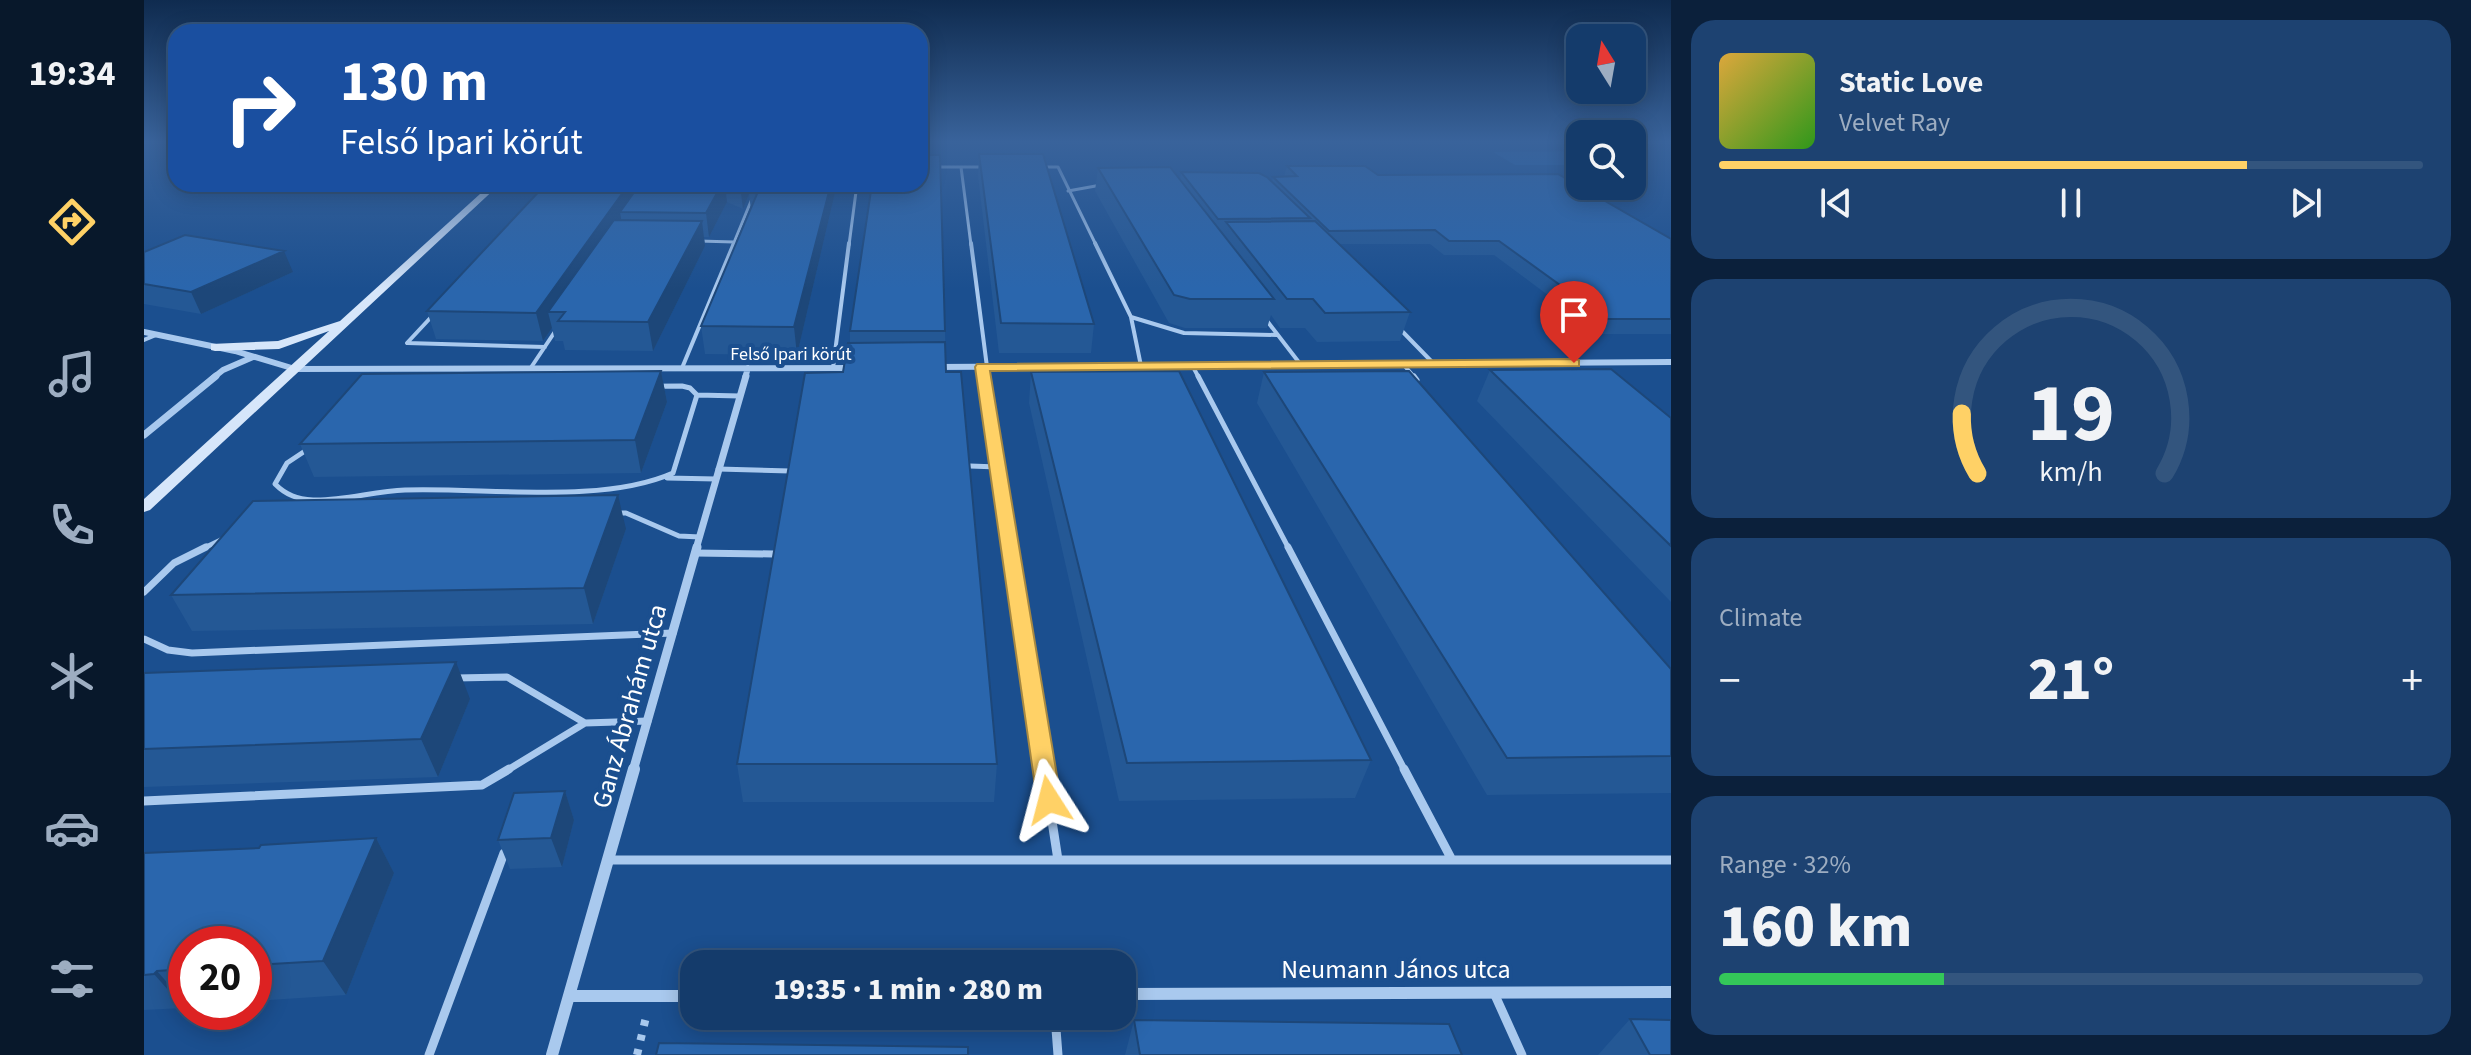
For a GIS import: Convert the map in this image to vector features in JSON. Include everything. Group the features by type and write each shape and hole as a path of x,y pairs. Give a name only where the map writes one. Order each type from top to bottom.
{"main road":[{"path":"144,507 487,192"},
{"path":"215,347 262,347 288,343 350,319"}],"street":[{"name":"Felső Ipari körút","path":"144,332 253,356 295,369 863,368"},
{"path":"144,435 223,370 253,356"},
{"path":"922,367 1671,362"},
{"name":"Ganz Ábrahám utca","path":"552,1055 748,368"},
{"name":"Neumann János utca","path":"1136,994 1671,992"},
{"path":"570,996 680,996"}],"lane":[{"path":"964,190 998,467 1058,860"},
{"path":"1068,191 1131,317 1141,366"},
{"path":"682,368 755,192"},
{"path":"833,368 856,192"},
{"path":"690,241 734,242"},
{"path":"439,309 407,343 545,347"},
{"path":"1261,312 1301,365"},
{"path":"1131,317 1175,334 1277,335"},
{"path":"530,369 562,320"},
{"path":"1391,320 1434,364"},
{"path":"144,340 156,335"},
{"path":"1601,363 1613,372"},
{"path":"1403,364 1424,388"},
{"path":"1192,365 1452,860"},
{"path":"740,396 697,395 690,388 682,386 400,388 376,391 357,400 314,445 287,463 275,484 279,491 296,498 319,500 399,490 611,489 667,478 790,471"},
{"path":"667,478 673,473 697,395"},
{"path":"970,466 998,467"},
{"path":"610,513 626,513 679,536 700,537"},
{"path":"144,592 174,563 236,533"},
{"path":"695,553 773,554"},
{"path":"144,639 168,650 192,653 673,633"},
{"path":"444,678 507,677 585,723"},
{"path":"144,801 482,785 585,723 648,721"},
{"path":"429,1055 504,853"},
{"path":"609,860 1671,860"},
{"path":"1494,993 1522,1055"},
{"path":"1056,1030 1058,1055"}],"path":[{"path":"637,1055 651,996"}],"building":[{"path":"941,190 945,331 850,331 871,192"},
{"path":"984,190 1054,190 1094,324 1001,323"},
{"path":"1111,190 1188,190 1274,299 1190,299 1174,295"},
{"path":"1195,190 1281,190 1310,218 1218,219"},
{"path":"1287,190 1566,190 1566,200 1603,200 1671,239 1671,319 1607,319 1499,241 1449,241 1435,230 1329,231"},
{"path":"539,192 623,192 536,313 427,311"},
{"path":"634,192 718,192 706,213 620,212"},
{"path":"753,192 829,192 794,327 701,326 757,194"},
{"path":"614,220 702,221 648,322 558,321 565,312 548,312"},
{"path":"1315,221 1410,312 1325,313 1313,299 1287,299 1226,222"},
{"path":"185,235 284,251 191,292 144,284 144,252"},
{"path":"945,342 946,372 961,372 997,764 737,764 805,373 843,372 848,343"},
{"path":"1611,369 1671,418 1671,546 1490,370"},
{"path":"661,371 635,440 300,444 362,374"},
{"path":"1179,371 1371,760 1127,763 1031,372"},
{"path":"1409,371 1671,669 1671,756 1507,758 1264,372"},
{"path":"618,495 584,588 171,595 253,501"},
{"path":"456,662 421,739 144,749 144,673"},
{"path":"565,791 551,838 498,840 514,793"},
{"path":"376,838 323,961 272,964 272,926 168,926 168,970 144,975 144,853 259,848 261,845"},
{"path":"1630,1019 1671,1020 1671,1055 1650,1055"},
{"path":"1136,1020 1449,1024 1462,1055 1140,1055"},
{"path":"659,1043 968,1047 968,1055 656,1055"}],"route":[{"path":"1049,800 982,367 1574,363"}]}
